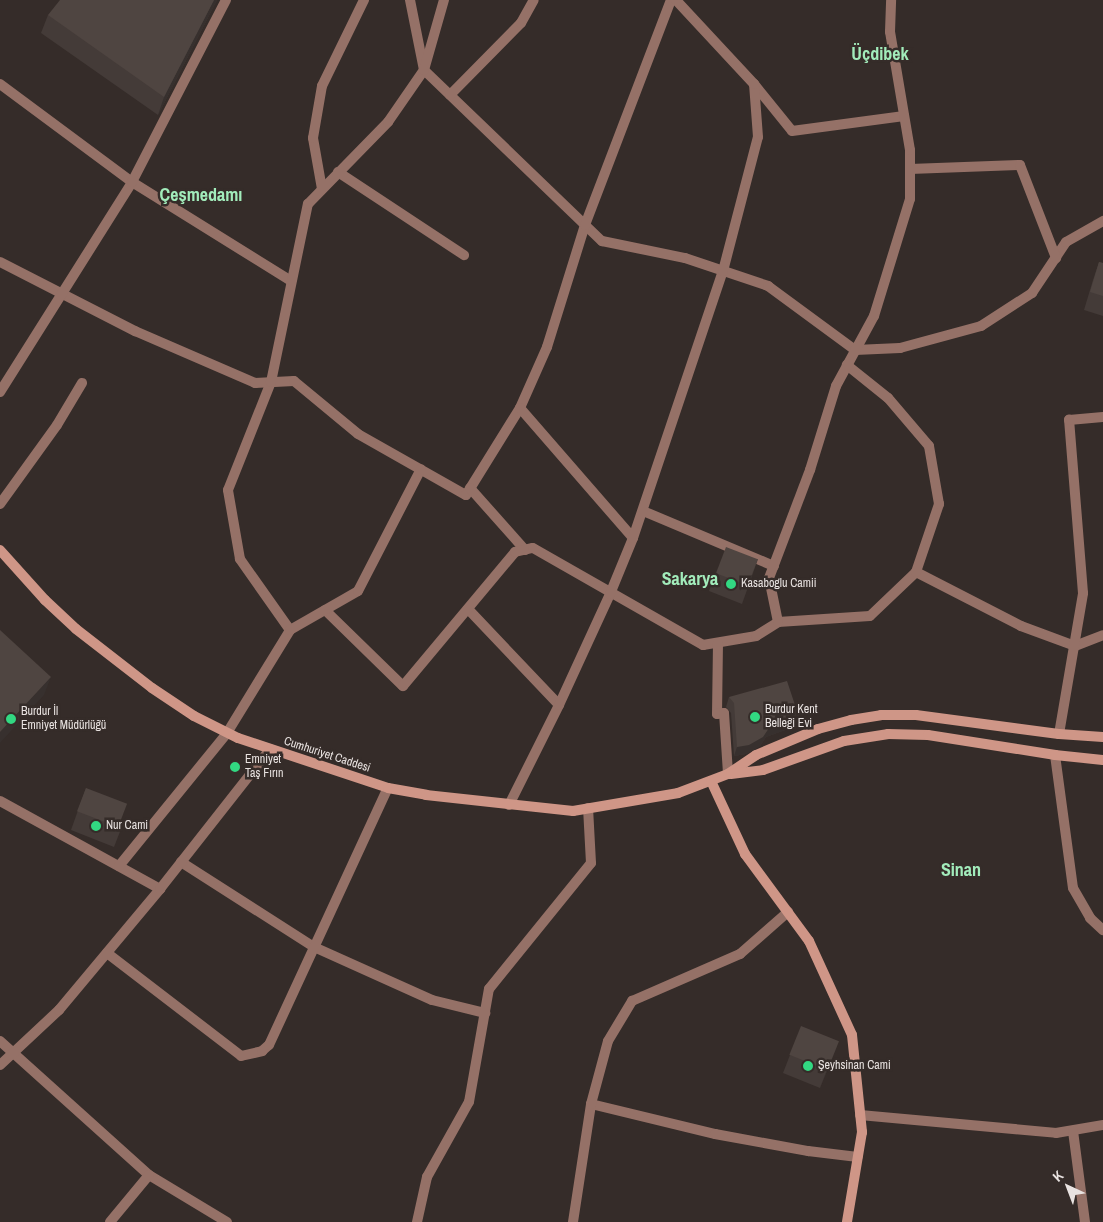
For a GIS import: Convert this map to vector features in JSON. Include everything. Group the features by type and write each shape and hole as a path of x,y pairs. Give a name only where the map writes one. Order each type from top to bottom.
{"main road":[{"name":"Cumhuriyet Caddesi","path":"1,552 45,600 112,658 194,716 227,733 270,749 388,788 426,795 573,810 678,793 728,774"},
{"path":"728,774 756,755 818,729 881,715 916,715 1059,734 1103,737"},
{"path":"728,774 762,770 844,741 888,734 928,735 1055,756 1103,760"},
{"path":"711,781 745,854 810,942 852,1035 862,1132 848,1222"}],"street":[{"path":"0,392 132,182 226,0"},
{"path":"322,189 313,138 322,86 364,0"},
{"path":"410,0 424,70 602,241 685,258 768,286 855,350 900,348 980,326 1032,294 1066,242 1103,221"},
{"path":"290,630 240,559 228,490 271,382 308,204 388,122 424,70 444,0"},
{"path":"450,95 521,22 534,0"},
{"path":"0,262 135,332 255,383 294,382 358,434 466,495 520,408 547,347 586,225 671,0"},
{"path":"676,0 754,84 792,131 904,116"},
{"path":"778,622 770,578 810,470 836,386 874,316 910,199 910,150 890,32 891,0"},
{"path":"0,84 132,182 292,281"},
{"path":"510,804 559,705 610,594 643,510 723,271 758,137 754,84"},
{"path":"910,169 1020,165 1056,258"},
{"path":"338,172 464,255"},
{"path":"325,610 403,686 515,552 533,548 610,594 703,645 756,636 778,622 870,616 916,572 939,504 929,446 888,398 847,365"},
{"path":"0,504 57,425 82,383"},
{"path":"520,408 633,538"},
{"path":"1059,734 1083,593 1069,420 1103,418"},
{"path":"120,866 227,733 290,630 358,591 421,469"},
{"path":"470,488 525,550"},
{"path":"643,510 774,566"},
{"path":"916,572 1021,626 1075,646 1103,635"},
{"path":"468,609 559,705"},
{"path":"718,643 717,714 724,713 728,774"},
{"path":"0,1065 59,1010 160,889 270,749"},
{"path":"1055,756 1073,888 1090,918 1103,930"},
{"path":"107,953 241,1056 262,1051 269,1045 388,788"},
{"path":"0,801 160,889"},
{"path":"417,1222 427,1177 469,1102 489,989 591,863 588,808"},
{"path":"181,862 314,948 432,1000 484,1013"},
{"path":"576,1221 591,1104 608,1041 632,1001 740,954 788,912"},
{"path":"0,1041 149,1175 227,1222"},
{"path":"591,1104 715,1134 808,1151 858,1157"},
{"path":"860,1115 1056,1133 1103,1125"},
{"path":"1073,1131 1085,1222"},
{"path":"110,1222 149,1175"}],"building":[{"path":"60,0 214,0 164,97 48,15"},
{"path":"1099,262 1103,263 1103,296 1090,292"},
{"path":"726,547 758,559 748,585 716,573"},
{"path":"0,630 51,677 0,732"},
{"name":"Burdur Kent Belleği Evi","path":"787,681 799,717 769,728 763,737 749,745 737,747 734,703 729,697"},
{"path":"86,788 127,804 118,827 77,811"},
{"path":"801,1026 839,1041 827,1070 789,1055"}],"place":[{"name":"Kasaboglu Camii","path":"731,584"},
{"name":"Burdur Kent Belleği Evi","path":"755,717"},
{"name":"Burdur İl Emniyet Müdürlüğü","path":"11,719"},
{"name":"Emniyet Taş Fırın","path":"235,767"},
{"name":"Nur Cami","path":"96,826"},
{"name":"Şeyhsinan Cami","path":"808,1066"}],"district":[{"name":"Üçdibek","path":"880,54"},
{"name":"Çeşmedamı","path":"201,195"},
{"name":"Sakarya","path":"690,579"},
{"name":"Sinan","path":"961,870"}]}
